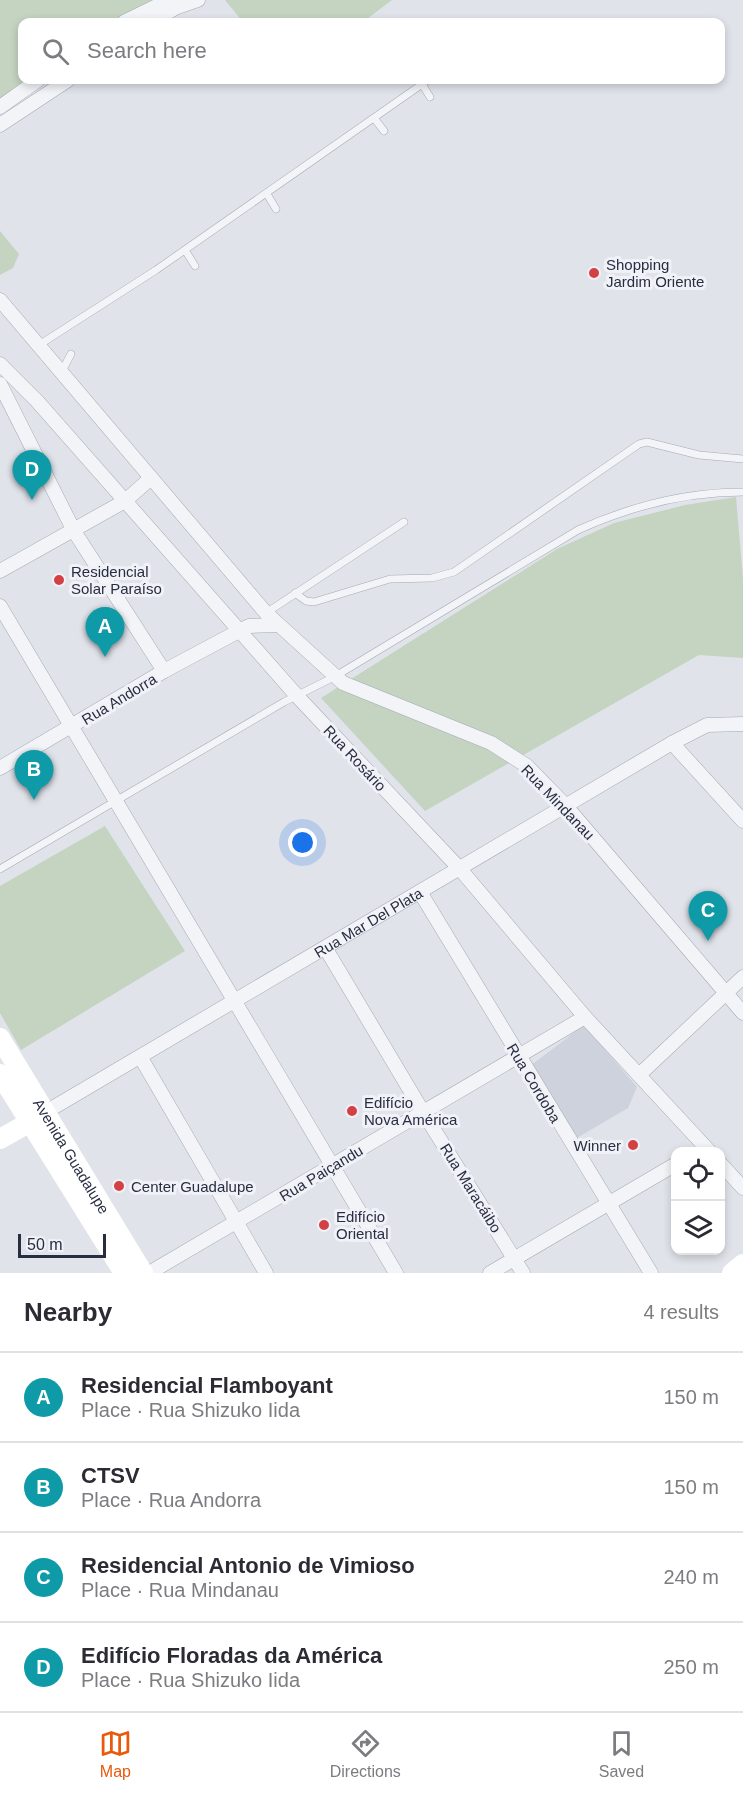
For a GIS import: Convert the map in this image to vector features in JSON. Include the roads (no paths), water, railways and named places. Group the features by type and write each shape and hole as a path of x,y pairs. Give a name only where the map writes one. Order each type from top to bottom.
{"street":[{"path":"132,18 169,0"},
{"path":"159,18 175,8 198,0"},
{"path":"0,107 32,84"},
{"path":"0,125 62,84"},
{"path":"0,300 39,345"},
{"name":"Rua Mindanau","path":"39,345 278,625 334,677 491,743 527,766 565,805 743,1013"},
{"name":"Rua Rosário","path":"0,364 30,393 297,696 460,868 585,1017 701,1147"},
{"path":"0,384 74,531 164,671"},
{"path":"0,571 125,501 151,478"},
{"path":"0,606 114,802 396,1273"},
{"name":"Rua Andorra","path":"0,768 164,671 239,631 249,626 278,625"},
{"name":"Rua Mar Del Plata","path":"0,1139 326,949 672,743 708,725 743,724"},
{"path":"672,743 743,821"},
{"name":"Rua Cordoba","path":"420,892 651,1273"},
{"name":"Rua Maracáibo","path":"326,949 423,1112 523,1273"},
{"path":"639,1075 743,977"},
{"name":"Rua Paiçandu","path":"149,1273 585,1017"},
{"name":"Avenida Guadalupe","path":"0,1038 37,1118 124,1273"},
{"path":"141,1058 266,1273"},
{"name":"Avenida Guadalupe","path":"0,1074 37,1118 143,1273"},
{"path":"490,1273 671,1166"},
{"path":"725,1168 743,1188"},
{"path":"732,1273 743,1264"}],"lane":[{"path":"39,345 185,250 422,84"},
{"path":"426,84 430,97"},
{"path":"374,118 384,131"},
{"path":"267,194 276,208"},
{"path":"185,250 195,266"},
{"path":"61,373 71,354"},
{"path":"295,593 306,601 314,602 390,579 432,578 454,572 639,444 647,442 699,454 743,459"},
{"path":"0,869 297,696 334,677 558,540 598,520 663,500 708,493 743,492"},
{"path":"266,613 404,522"}],"place":[{"name":"Shopping Jardim Oriente","path":"594,273"},
{"name":"Edifício Floradas da América","path":"32,500"},
{"name":"Residencial Solar Paraíso","path":"59,580"},
{"name":"Residencial Flamboyant","path":"105,657"},
{"name":"CTSV","path":"34,800"},
{"name":"Residencial Antonio de Vimioso","path":"708,941"},
{"name":"Edifício Nova América","path":"352,1111"},
{"name":"Winner","path":"633,1145"},
{"name":"Center Guadalupe","path":"119,1186"},
{"name":"Edifício Oriental","path":"324,1225"}]}
